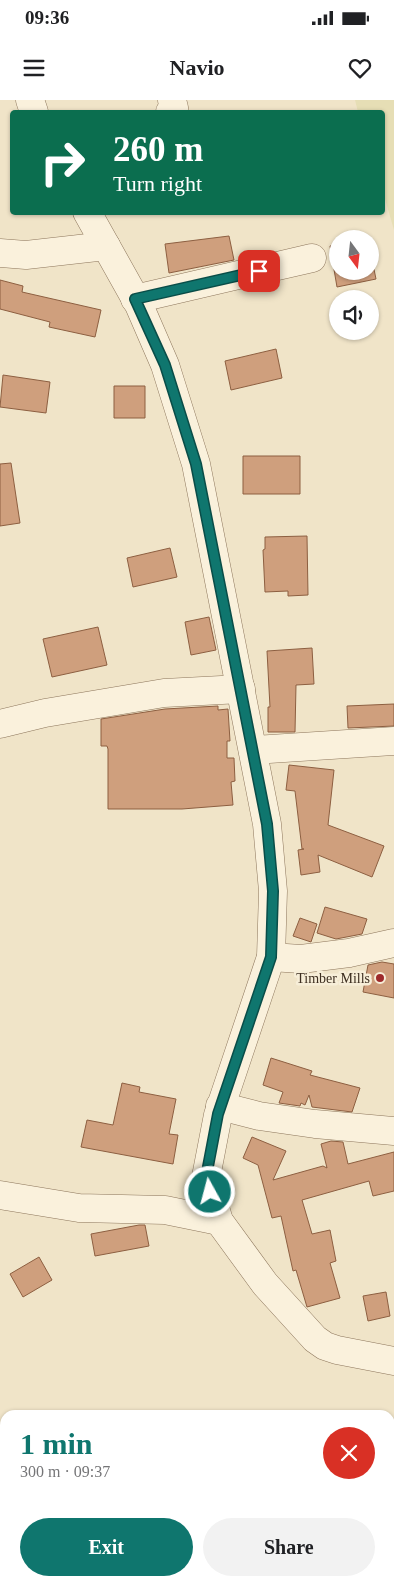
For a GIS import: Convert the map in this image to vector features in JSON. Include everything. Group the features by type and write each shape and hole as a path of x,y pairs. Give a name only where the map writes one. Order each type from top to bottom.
{"street":[{"path":"89,215 135,299 165,365 196,464 267,824 273,891 271,957 220,1106 206,1177 219,1221 265,1284 315,1339 325,1346 337,1350 394,1361"},
{"path":"0,253 26,255 106,246"},
{"path":"135,299 312,258"},
{"path":"0,724 45,713 164,693 241,689"},
{"path":"253,750 394,741"},
{"path":"271,957 301,959 349,953 394,943"},
{"path":"220,1106 259,1116 394,1131"},
{"path":"0,1195 79,1208 165,1210 219,1221"}],"shaded area":[{"path":"355,100 394,100 394,230 385,199 385,110 358,110"}],"building":[{"path":"229,236 234,260 169,273 165,244"},
{"path":"0,280 23,286 22,292 101,310 95,337 49,327 50,322 0,309"},
{"path":"336,280 371,280 337,287"},
{"path":"276,349 282,378 231,390 225,361"},
{"path":"3,375 50,382 46,413 0,407"},
{"path":"114,386 145,386 145,418 114,418"},
{"path":"243,456 300,456 300,494 243,494"},
{"path":"11,463 20,523 0,526 0,464"},
{"path":"307,536 308,595 288,596 288,591 265,592 263,550 265,549 265,537"},
{"path":"170,548 177,577 133,587 127,558"},
{"path":"209,617 216,650 191,655 185,622"},
{"path":"98,627 107,665 52,677 43,639"},
{"path":"312,648 314,684 296,685 295,732 268,732 268,707 270,707 267,651"},
{"path":"394,704 394,726 348,728 347,706"},
{"path":"218,706 218,710 228,709 230,741 227,741 227,758 234,758 235,781 231,782 233,805 182,809 108,809 108,749 107,746 101,746 101,719 165,709"},
{"path":"289,765 334,770 328,825 384,846 372,877 318,855 320,872 301,875 298,850 304,849 302,849 295,791 286,790"},
{"path":"325,907 367,919 362,934 336,939 317,933"},
{"path":"300,918 317,924 311,942 293,936"},
{"name":"Timber Mills","path":"382,962 394,964 394,998 363,992 368,965"},
{"path":"271,1058 312,1071 310,1075 360,1088 352,1112 312,1107 309,1095 305,1105 301,1103 300,1106 279,1103 283,1092 263,1085"},
{"path":"122,1083 140,1087 139,1092 176,1099 169,1134 178,1135 173,1164 81,1147 87,1120 113,1125"},
{"path":"252,1137 286,1151 273,1180 323,1166 327,1168 321,1144 331,1141 343,1142 348,1164 394,1152 394,1191 373,1196 369,1181 302,1200 312,1234 330,1230 336,1261 330,1263 340,1298 307,1307 296,1270 293,1271 281,1216 272,1218 258,1165 243,1158"},
{"path":"145,1225 149,1246 95,1256 91,1234"},
{"path":"39,1257 52,1280 23,1297 10,1274"},
{"path":"386,1292 390,1316 368,1321 363,1296"}],"place":[{"name":"Timber Mills","path":"380,978"}],"route":[{"path":"210,1192 206,1177 218,1114 271,957 273,891 267,824 196,464 165,365 135,299 259,271"}]}
